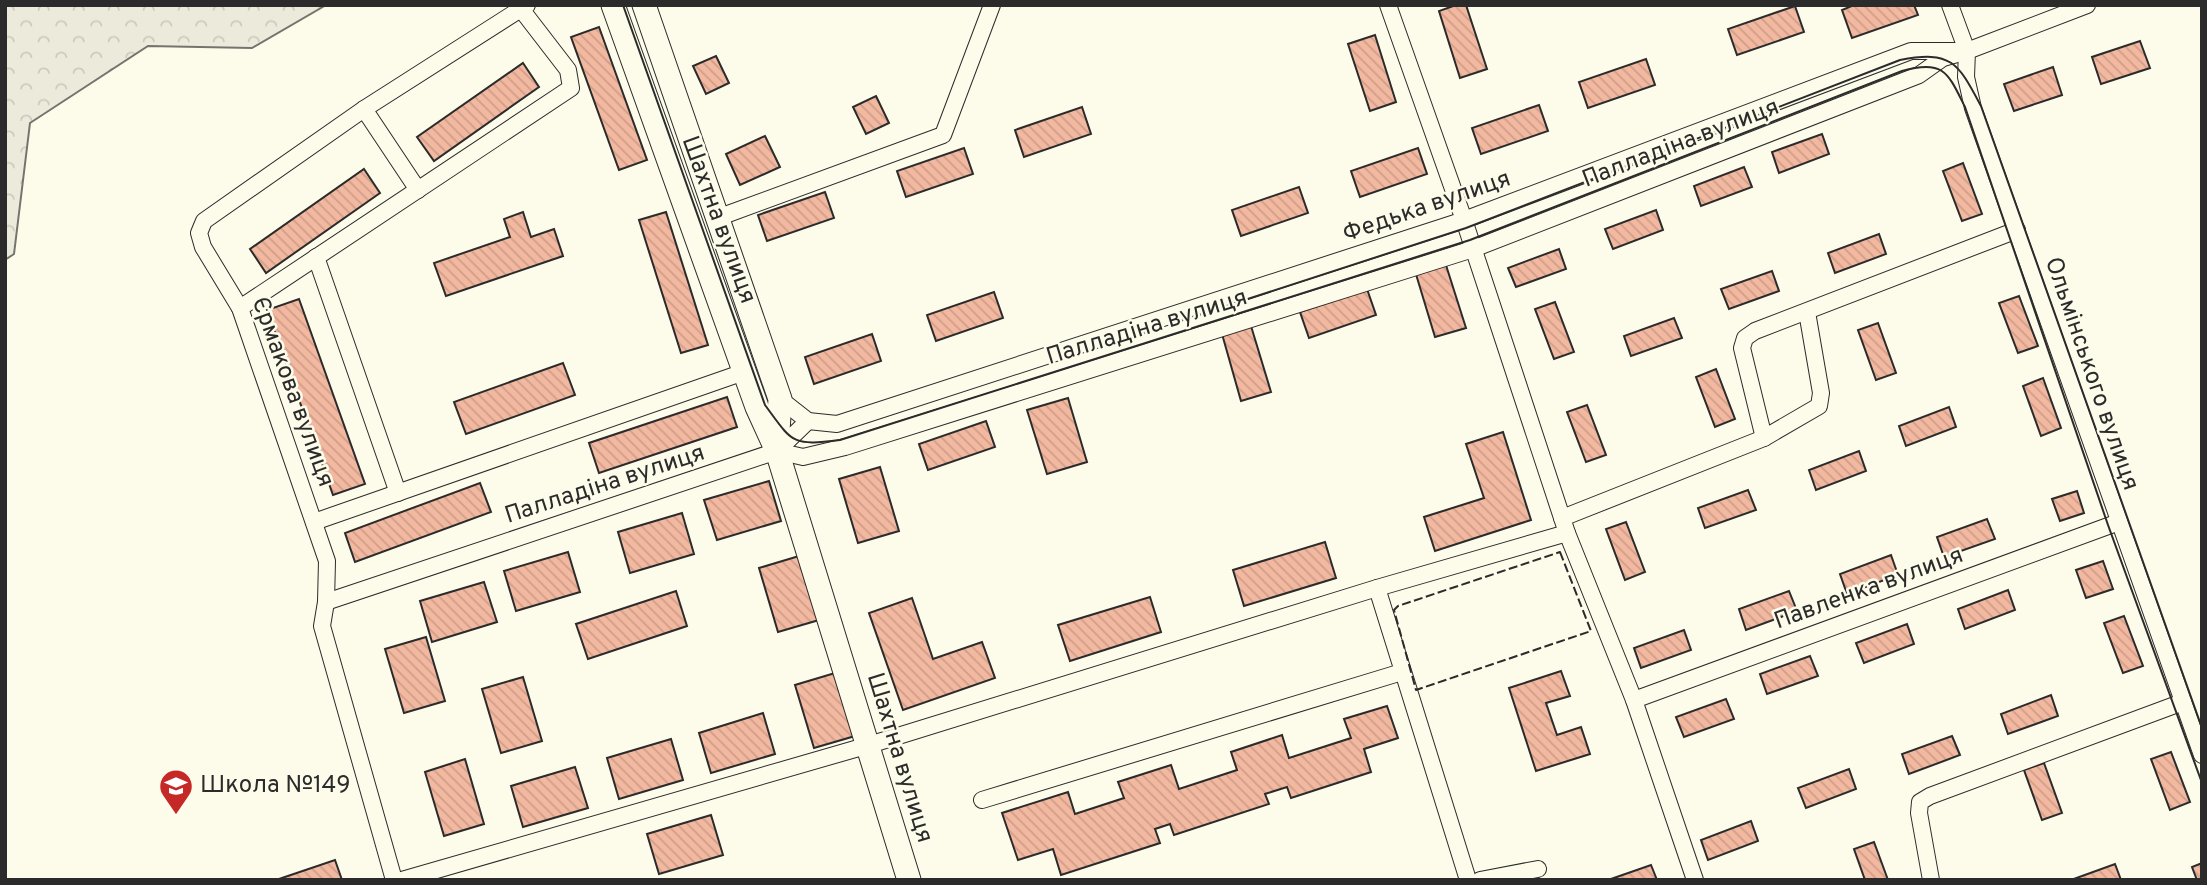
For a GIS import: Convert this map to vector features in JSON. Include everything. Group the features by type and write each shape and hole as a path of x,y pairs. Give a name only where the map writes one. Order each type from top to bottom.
{"main road":[{"name":"Шахтна вулиця","path":"612,5 744,372 777,451 909,880"},
{"name":"Шахтна вулиця","path":"643,5 780,399 777,451"}],"street":[{"path":"717,218 943,135 992,5"},
{"path":"1388,5 1464,220 1564,526 1634,700 1695,880"},
{"name":"Ольмінського вулиця","path":"1950,5 1967,51 1966,77 1973,108 2202,755"},
{"name":"Федька вулиця","path":"808,421 837,424 1464,220 1911,51 1967,51 2087,5"},
{"path":"240,307 571,88 568,70 524,7"},
{"name":"Єрмакова вулиця","path":"394,880 322,626 326,602 327,561 240,307 203,247 199,233 204,221 364,109 524,7"},
{"name":"Палладіна вулиця","path":"326,602 777,451 803,457 845,447 1473,249 1907,80 1919,75 1942,58 1967,51"},
{"path":"364,109 418,190"},
{"path":"1764,438 1742,348 1745,338 1755,331 2017,230"},
{"path":"316,257 398,493"},
{"path":"402,880 869,745 1377,588 1564,526 1764,438 1819,406 1821,393 1807,312"},
{"path":"314,522 744,372"},
{"path":"777,451 808,421 780,399"},
{"name":"Павленка вулиця","path":"1634,700 2119,522"},
{"path":"1377,588 1468,880"},
{"path":"982,800 1402,671"},
{"path":"1931,880 1919,813 1920,802 2183,702"},
{"path":"1480,880 1538,869"}],"green space":[{"path":"5,5 326,5 252,48 148,46 30,123 14,254 5,260"}],"building":[{"path":"1456,5 1466,5 1487,69 1460,78 1439,11"},
{"path":"1854,5 1914,5 1918,15 1852,38 1842,10"},
{"path":"1795,6 1804,32 1737,55 1728,29"},
{"path":"599,27 647,160 619,170 571,37"},
{"path":"1375,35 1396,102 1370,111 1348,44"},
{"path":"2140,41 2150,68 2101,84 2092,57"},
{"path":"716,56 729,83 706,94 693,66"},
{"path":"1646,59 1655,85 1588,108 1579,82"},
{"path":"523,63 539,87 434,161 417,137"},
{"path":"2053,67 2062,95 2014,111 2004,84"},
{"path":"876,96 889,123 866,134 853,107"},
{"path":"1539,105 1548,131 1481,154 1472,128"},
{"path":"1082,107 1091,134 1024,157 1015,130"},
{"path":"1822,134 1829,154 1779,173 1772,152"},
{"path":"765,136 780,167 740,185 726,154"},
{"path":"964,148 973,174 906,197 897,171"},
{"path":"1418,148 1427,174 1360,197 1351,171"},
{"path":"1963,163 1982,214 1962,221 1943,171"},
{"path":"1744,167 1752,187 1701,206 1694,186"},
{"path":"364,169 380,193 266,273 250,249"},
{"path":"1299,187 1308,213 1241,236 1232,210"},
{"path":"825,192 834,218 767,241 758,215"},
{"path":"1656,210 1663,230 1613,249 1605,229"},
{"path":"523,212 531,237 554,229 563,256 446,296 434,263 510,237 504,219"},
{"path":"666,212 708,345 681,353 639,220"},
{"path":"1879,234 1886,254 1835,273 1828,253"},
{"path":"1559,249 1566,269 1516,287 1508,268"},
{"path":"1445,262 1466,328 1435,337 1415,271"},
{"path":"1772,271 1779,291 1729,309 1721,289"},
{"path":"1367,289 1376,315 1309,338 1300,312"},
{"path":"994,292 1003,318 936,341 927,315"},
{"path":"2019,296 2038,346 2018,353 1999,303"},
{"path":"299,299 365,484 333,495 267,310"},
{"path":"1555,302 1574,352 1554,359 1535,309"},
{"path":"1674,318 1682,338 1631,356 1624,336"},
{"path":"1878,323 1896,373 1876,380 1858,330"},
{"path":"1251,326 1271,392 1241,401 1222,334"},
{"path":"872,334 881,361 814,384 805,357"},
{"path":"563,363 575,395 466,434 454,402"},
{"path":"1716,369 1735,419 1715,427 1696,377"},
{"path":"2043,378 2061,428 2041,436 2023,386"},
{"path":"727,397 737,427 599,473 589,443"},
{"path":"1068,398 1087,462 1047,474 1027,410"},
{"path":"1587,405 1606,455 1586,462 1567,412"},
{"path":"1949,407 1956,427 1906,446 1899,426"},
{"path":"986,421 995,447 928,470 919,444"},
{"path":"1503,432 1531,520 1435,551 1424,517 1484,498 1466,444"},
{"path":"1859,451 1866,471 1816,490 1809,470"},
{"path":"880,467 899,531 858,543 839,479"},
{"path":"769,481 781,521 717,540 704,500"},
{"path":"480,483 491,512 355,562 345,533"},
{"path":"1748,490 1756,510 1705,528 1698,508"},
{"path":"2077,491 2084,513 2060,521 2052,499"},
{"path":"682,513 694,554 630,573 618,532"},
{"path":"1987,519 1995,539 1944,557 1937,537"},
{"path":"1626,522 1645,572 1625,580 1606,529"},
{"path":"1325,542 1336,578 1244,606 1233,570"},
{"path":"568,552 580,592 516,611 504,571"},
{"path":"1891,555 1898,575 1847,594 1840,574"},
{"path":"799,556 819,620 778,632 759,568"},
{"path":"2103,561 2113,589 2086,598 2076,570"},
{"path":"484,582 497,622 432,642 420,601"},
{"path":"2008,590 2015,610 1965,629 1958,609"},
{"path":"676,591 687,626 588,659 576,624"},
{"path":"1789,591 1797,611 1746,630 1739,609"},
{"path":"1150,597 1161,632 1070,661 1058,625"},
{"path":"912,598 933,659 982,642 995,678 903,710 869,613"},
{"path":"2124,616 2143,666 2123,673 2104,623"},
{"path":"1907,624 1914,644 1864,663 1856,643"},
{"path":"1684,630 1691,650 1641,668 1634,648"},
{"path":"426,637 445,701 404,713 385,649"},
{"path":"1810,656 1818,676 1767,694 1760,674"},
{"path":"1561,671 1570,696 1546,703 1557,735 1581,727 1590,754 1536,771 1509,688"},
{"path":"835,673 855,736 814,748 795,685"},
{"path":"523,677 542,741 501,753 482,689"},
{"path":"2051,695 2058,716 2008,734 2001,714"},
{"path":"1726,699 1734,719 1684,737 1676,717"},
{"path":"1387,706 1398,738 1364,749 1371,772 1291,798 1287,787 1265,794 1269,804 1174,835 1170,824 1155,829 1160,843 1061,875 1053,849 1018,860 1002,813 1068,792 1075,814 1124,798 1118,782 1171,765 1179,789 1237,770 1231,752 1282,735 1289,758 1351,738 1344,719"},
{"path":"763,713 775,754 711,773 699,733"},
{"path":"1952,736 1960,755 1909,774 1902,754"},
{"path":"671,739 683,780 619,799 607,758"},
{"path":"2171,752 2190,802 2170,810 2151,759"},
{"path":"465,759 484,824 444,836 425,772"},
{"path":"2044,763 2062,813 2042,820 2024,770"},
{"path":"575,767 588,808 523,827 511,786"},
{"path":"1849,769 1856,789 1806,808 1798,788"},
{"path":"711,815 723,855 659,874 647,834"},
{"path":"1751,821 1758,841 1708,860 1701,840"},
{"path":"1874,842 1888,880 1865,880 1854,849"},
{"path":"335,860 342,880 276,880"},
{"path":"2202,863 2202,880 2197,880 2192,867"},
{"path":"2115,864 2121,880 2071,880"},
{"path":"1651,865 1657,880 1611,879"}],"tram line":[{"path":"623,5 765,405 788,434 802,442 840,440 1470,240 1902,71 1936,68 1949,78 1965,107 2108,525 2202,783"},
{"path":"1180,321 1466,228 1900,60 1917,57 1942,59 1959,70 1981,106 2202,728"}],"fence":[{"path":"1560,552 1591,631 1416,690 1394,610 1398,606 1560,552"}],"place":[{"name":"Школа №149","path":"176,816"}]}
